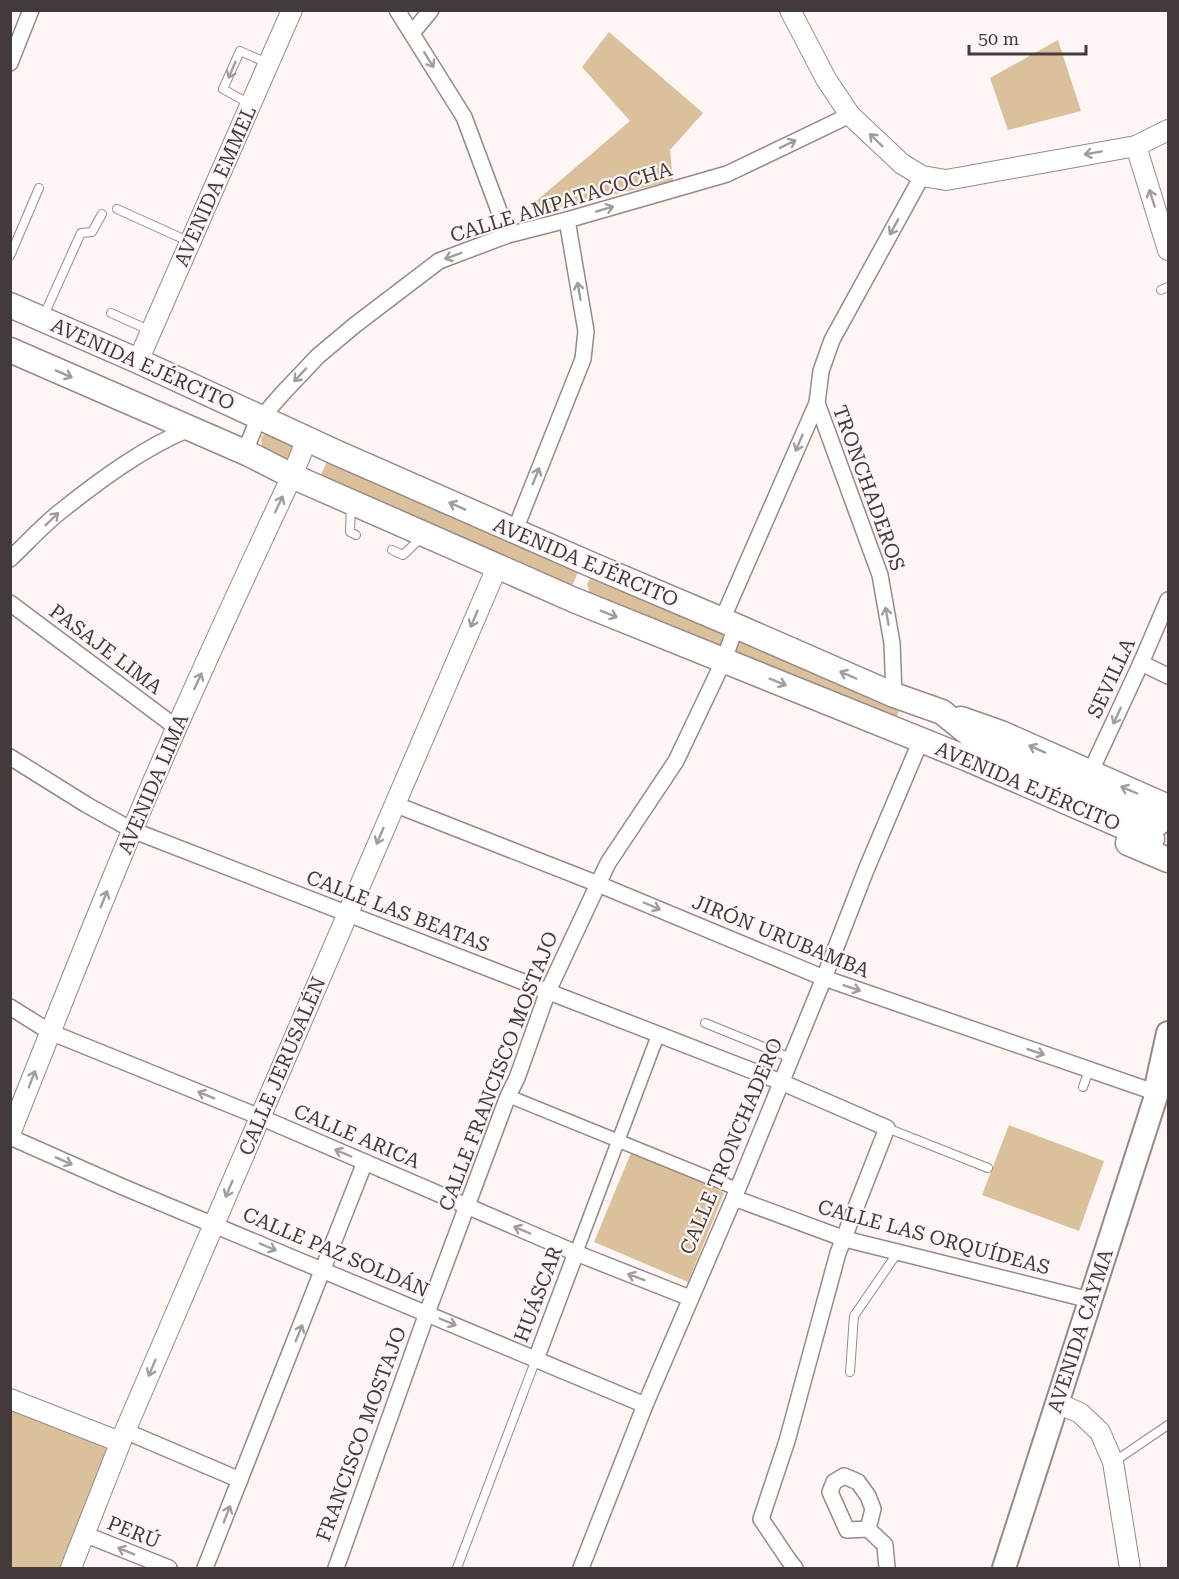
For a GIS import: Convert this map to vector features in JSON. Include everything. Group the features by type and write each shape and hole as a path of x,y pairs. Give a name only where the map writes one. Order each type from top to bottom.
{"main road":[{"name":"AVENIDA EJÉRCITO","path":"10,305 590,564 894,695 942,712 988,749 1160,823"},
{"name":"AVENIDA EJÉRCITO","path":"10,350 574,600 968,759 1160,823"},
{"path":"574,600 590,564"},
{"path":"942,712 1001,733 1090,773 1160,823"},
{"path":"968,759 976,777 1168,860"},
{"name":"AVENIDA CAYMA","path":"1157,1093 1157,1078 1168,1033"},
{"name":"AVENIDA CAYMA","path":"1004,1569 1157,1093 1168,1069"}],"street":[{"path":"10,63 31,10"},
{"name":"AVENIDA EMMEL","path":"138,361 292,10"},
{"path":"398,10 464,117 508,235"},
{"path":"412,33 431,10"},
{"path":"790,10 826,79 850,115 902,164 922,176 946,180 1136,146 1168,130"},
{"name":"CALLE AMPATACOCHA","path":"249,454 248,444 251,434 262,417 318,356 439,261 508,235 727,174 850,115"},
{"path":"1136,146 1168,250"},
{"name":"CALLE FRANCISCO MOSTAJO","path":"427,1313 548,992 608,863 676,761 724,660 729,623 817,403 821,371 832,340 922,176"},
{"path":"515,530 583,359 586,331 567,220"},
{"name":"TRONCHADEROS","path":"817,403 880,575 892,643 894,695"},
{"path":"10,560 59,512 102,480 166,439 189,429"},
{"name":"AVENIDA LIMA","path":"10,1136 132,830 307,439"},
{"name":"CALLE JERUSALÉN","path":"70,1569 122,1436 498,565"},
{"name":"SEVILLA","path":"1090,773 1168,600"},
{"name":"PASAJE LIMA","path":"10,603 177,728"},
{"path":"1141,663 1168,676"},
{"name":"CALLE TRONCHADERO","path":"581,1569 645,1405 736,1193 921,740"},
{"name":"CALLE LAS BEATAS","path":"10,757 132,830 781,1082 887,1128"},
{"name":"JIRÓN URUBAMBA","path":"394,804 598,884 824,978 1157,1093"},
{"name":"CALLE ARICA","path":"10,1007 50,1032 260,1117 576,1253 690,1298"},
{"name":"HUÁSCAR","path":"536,1359 658,1035"},
{"path":"508,1096 736,1193"},
{"path":"795,1569 761,1519 787,1442 838,1253 887,1128"},
{"name":"CALLE PAZ SOLDÁN","path":"10,1136 123,1187 645,1405"},
{"path":"205,1569 365,1162"},
{"name":"CALLE LAS ORQUÍDEAS","path":"736,1193 845,1239 1090,1300"},
{"name":"FRANCISCO MOSTAJO","path":"336,1569 427,1313"},
{"path":"10,1399 122,1436 240,1480"},
{"path":"1057,1403 1080,1413 1100,1432 1113,1462 1130,1569"},
{"path":"868,1529 885,1545 887,1569"},
{"name":"PERÚ","path":"84,1534 169,1569"}],"lane":[{"path":"251,104 223,89 240,51 268,63"},
{"path":"10,256 39,188"},
{"path":"117,209 190,242"},
{"path":"42,319 81,233 92,232 102,214"},
{"path":"111,313 151,331"},
{"path":"352,501 350,532 356,535"},
{"path":"392,550 403,555 425,534"},
{"path":"705,1023 791,1058"},
{"path":"1083,1087 1089,1070"},
{"path":"887,1128 988,1168"},
{"path":"850,1372 854,1316 898,1252"},
{"name":"HUÁSCAR","path":"457,1569 536,1359"},
{"path":"1113,1462 1168,1425"}],"shaded area":[{"path":"609,32 703,113 670,150 673,181 536,212 535,202 630,121 582,67"},
{"path":"1058,40 1081,111 1008,130 990,78"},
{"path":"268,431 296,442 291,456 280,458 262,449 261,437"},
{"path":"329,457 577,568 578,572 573,584 563,584 321,475"},
{"path":"594,576 729,631 722,650 590,594 587,584"},
{"path":"742,637 900,709 894,723 734,652 736,640"},
{"path":"1009,1125 1104,1161 1079,1231 982,1195"},
{"path":"633,1148 724,1193 688,1282 594,1242"},
{"path":"11,1399 110,1443 62,1568 11,1568"}]}
